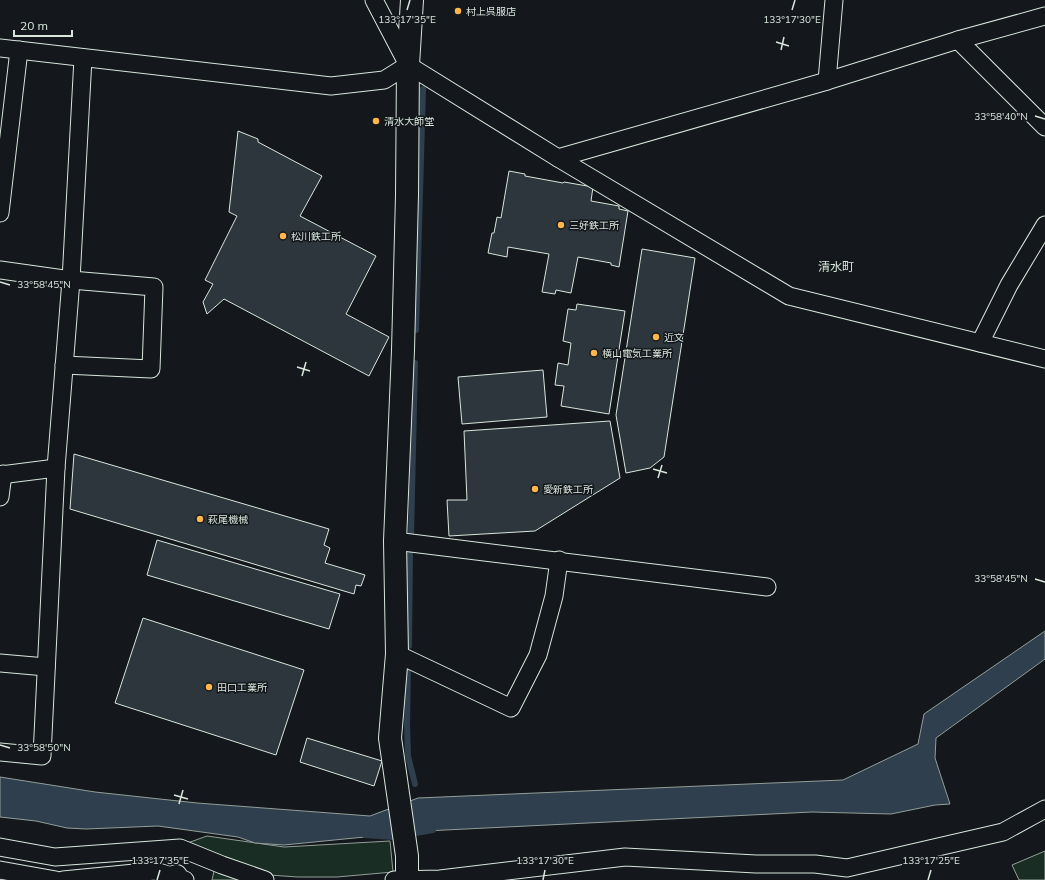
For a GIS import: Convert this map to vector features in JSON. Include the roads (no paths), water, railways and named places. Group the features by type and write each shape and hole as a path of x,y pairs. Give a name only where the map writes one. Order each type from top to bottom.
{"street":[{"path":"374,0 408,65 558,158 789,296 1045,359"},
{"path":"412,0 408,65 407,203 395,541 397,654 390,738 406,850 403,880 441,880 625,857 756,864 815,864 846,874 1003,832 1045,808"},
{"path":"827,80 834,0"},
{"path":"558,158 827,80 958,40 1045,16"},
{"path":"958,40 1045,127"},
{"path":"0,48 331,86 384,80 408,65"},
{"path":"0,212 19,50"},
{"path":"0,752 42,756 56,468 71,280 83,58"},
{"path":"980,343 1009,285 1045,225"},
{"path":"0,270 71,280 154,287 151,369 64,365"},
{"path":"0,497 2,475 56,468"},
{"path":"395,541 559,560 767,587"},
{"path":"397,654 511,708 538,655 554,596 559,560"},
{"path":"0,663 46,667"},
{"path":"0,847 55,857 180,848 265,880"},
{"path":"0,870 56,880"},
{"path":"63,880 155,871 179,879"}],"water":[{"path":"1045,631 1045,659 936,738 935,758 950,804 935,805 891,814 812,812 425,831 284,845 255,843 238,837 158,826 86,829 67,828 36,821 0,817 0,777 95,792 197,803 370,816 418,798 843,780 918,744 924,714"}],"waterway":[{"path":"416,330 423,89"},
{"path":"411,536 415,363"},
{"path":"409,646 410,550"},
{"path":"408,666 408,756 415,784"},
{"path":"365,835 393,837 433,830"}],"place":[{"name":"村上呉服店","path":"458,11"},
{"name":"清水大師堂","path":"376,121"},
{"name":"三好鉄工所","path":"561,225"},
{"name":"松川鉄工所","path":"283,236"},
{"name":"近文","path":"656,337"},
{"name":"横山電気工業所","path":"594,353"},
{"name":"愛新鉄工所","path":"535,489"},
{"name":"萩尾機械","path":"200,519"},
{"name":"田口工業所","path":"209,687"}],"district":[{"name":"清水町","path":"836,267"}]}
